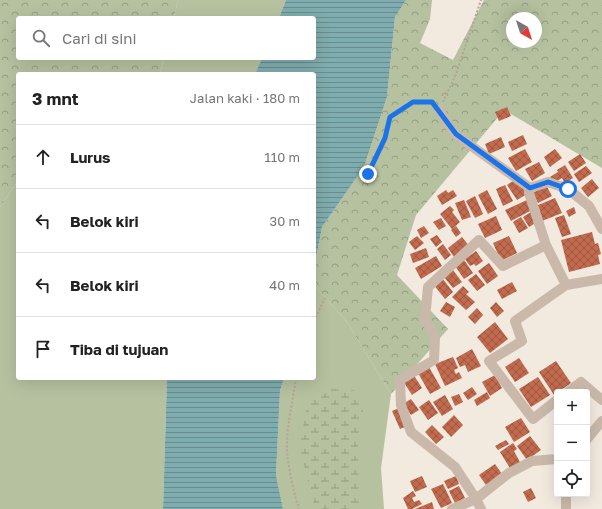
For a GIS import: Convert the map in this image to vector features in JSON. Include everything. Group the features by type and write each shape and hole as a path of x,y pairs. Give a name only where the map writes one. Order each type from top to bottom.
{"street":[{"path":"439,110 456,134 530,188"},
{"path":"530,188 548,182 568,189 589,206 602,229"},
{"path":"530,188 529,193 546,245 566,285"},
{"path":"481,509 456,467 411,432 401,405 400,380 434,360 435,338 425,319 428,287 479,240 503,266 546,245"},
{"path":"554,402 533,419 489,361 522,341 515,321 566,285 602,279"},
{"path":"572,389 581,382 589,389"},
{"path":"590,390 602,400"},
{"path":"590,435 602,421"},
{"path":"452,509 476,499 509,473 532,461 554,459"},
{"path":"566,497 566,509"}],"path":[{"path":"368,174 385,138 390,117 413,102 432,102 439,110 456,74 481,0"},
{"path":"316,317 325,298"},
{"path":"296,380 288,427 287,452 299,509"}],"green space":[{"path":"0,0 178,0 174,16 16,16 16,60 164,60 160,72 16,72 16,184 0,207"},
{"path":"178,0 286,0 280,16 174,16"},
{"path":"406,0 432,0 430,19 420,43 453,60 484,0 602,0 602,168 504,110 416,215 397,275 448,329 391,394 347,322 316,287 316,258 322,227 364,167 387,97 395,17"},
{"path":"164,60 261,60 256,72 160,72"},
{"path":"16,184 16,380 167,380 163,509 0,509 0,207"},
{"path":"316,287 347,322 391,394 381,468 384,509 283,509 276,475 280,391 283,380 316,380"},
{"path":"330,389 353,390 364,404 358,442 359,509 315,509 299,445 308,403"}],"water":[{"path":"286,0 406,0 395,17 387,97 364,167 322,227 316,258 316,72 256,72 261,60 316,60 316,16 280,16"},
{"path":"167,380 283,380 280,391 276,475 283,509 163,509"}],"building":[{"path":"507,107 511,116 499,121 495,112"},
{"path":"523,135 527,144 512,151 508,142"},
{"path":"501,137 505,147 489,154 485,144"},
{"path":"525,149 532,162 516,171 508,158"},
{"path":"555,149 562,158 550,167 544,157"},
{"path":"580,154 586,163 574,171 568,162"},
{"path":"539,162 545,173 532,181 525,169"},
{"path":"565,165 573,178 565,183 562,178 554,183 550,177"},
{"path":"586,166 592,173 579,182 574,174"},
{"path":"516,179 527,194 517,200 507,185"},
{"path":"592,179 599,188 588,197 581,188"},
{"path":"505,185 513,201 503,206 496,189"},
{"path":"546,185 552,196 538,203 533,193"},
{"path":"446,190 448,193 453,190 457,196 442,205 437,196"},
{"path":"487,190 497,209 488,214 478,195"},
{"path":"475,196 483,214 475,218 466,201"},
{"path":"555,198 562,213 542,221 536,206"},
{"path":"464,200 471,217 462,220 455,203"},
{"path":"527,200 532,210 511,221 505,210"},
{"path":"450,206 454,210 452,212 460,222 452,229 440,214"},
{"path":"574,207 576,213 569,217 566,211"},
{"path":"531,212 537,222 529,227 523,217"},
{"path":"564,215 571,234 562,237 555,218"},
{"path":"496,216 502,230 485,238 478,224"},
{"path":"521,217 528,228 519,233 513,222"},
{"path":"441,218 446,226 439,230 433,222"},
{"path":"424,226 429,233 421,238 417,230"},
{"path":"456,226 461,233 456,237 451,230"},
{"path":"592,232 595,244 598,243 601,254 598,255 600,264 569,272 561,240"},
{"path":"437,235 442,242 436,247 430,239"},
{"path":"417,236 424,243 415,250 409,242"},
{"path":"509,236 517,253 501,261 493,243"},
{"path":"462,237 469,246 454,257 448,248"},
{"path":"443,244 451,255 445,260 437,249"},
{"path":"426,248 429,257 413,263 410,254"},
{"path":"476,251 483,261 476,266 474,264 470,266 465,259"},
{"path":"436,256 442,266 421,279 415,268"},
{"path":"464,260 473,273 464,279 455,266"},
{"path":"489,263 498,276 487,284 478,271"},
{"path":"453,270 462,282 453,288 444,277"},
{"path":"476,274 485,285 477,291 468,280"},
{"path":"442,278 453,292 445,299 433,284"},
{"path":"512,282 517,291 502,299 497,290"},
{"path":"463,286 469,292 466,294 475,302 466,310 452,297"},
{"path":"446,302 455,307 450,317 440,311"},
{"path":"496,302 504,311 497,317 490,308"},
{"path":"477,308 483,315 475,324 468,317"},
{"path":"495,322 508,339 490,353 477,337"},
{"path":"472,349 481,366 468,372 465,365 460,367 456,358"},
{"path":"453,357 458,368 454,370 456,374 459,372 462,378 445,386 435,364"},
{"path":"519,358 529,373 515,382 505,367"},
{"path":"556,361 571,383 562,389 554,389 554,395 539,372"},
{"path":"429,367 441,388 430,394 418,373"},
{"path":"413,374 422,388 412,395 403,381"},
{"path":"495,375 502,388 490,396 482,382"},
{"path":"538,377 550,395 531,407 519,389"},
{"path":"472,387 477,394 468,400 463,393"},
{"path":"487,392 490,398 477,406 474,400"},
{"path":"459,394 463,402 455,406 451,397"},
{"path":"445,395 453,409 442,416 433,402"},
{"path":"411,399 419,410 411,415 403,404"},
{"path":"429,400 438,413 428,420 419,407"},
{"path":"399,408 407,426 400,429 392,411"},
{"path":"454,415 463,425 451,437 442,427"},
{"path":"521,418 530,432 514,442 505,427"},
{"path":"432,425 444,437 436,444 425,432"},
{"path":"530,436 541,450 527,460 517,446"},
{"path":"506,440 509,444 498,450 495,446"},
{"path":"513,443 517,449 514,451 521,464 511,470 500,452"},
{"path":"495,464 502,474 486,485 479,475"},
{"path":"422,476 427,487 415,492 410,481"},
{"path":"456,476 459,484 448,489 444,481"},
{"path":"443,484 452,503 441,508 431,489"},
{"path":"459,486 465,498 455,503 449,491"},
{"path":"531,488 536,498 528,502 523,492"},
{"path":"413,491 416,496 412,498 414,502 419,500 422,504 412,509 408,509 403,498"},
{"path":"432,502 434,509 415,509"}],"route":[{"path":"368,174 385,138 390,117 413,102 432,102 456,134 530,188 548,182 568,189"}]}
